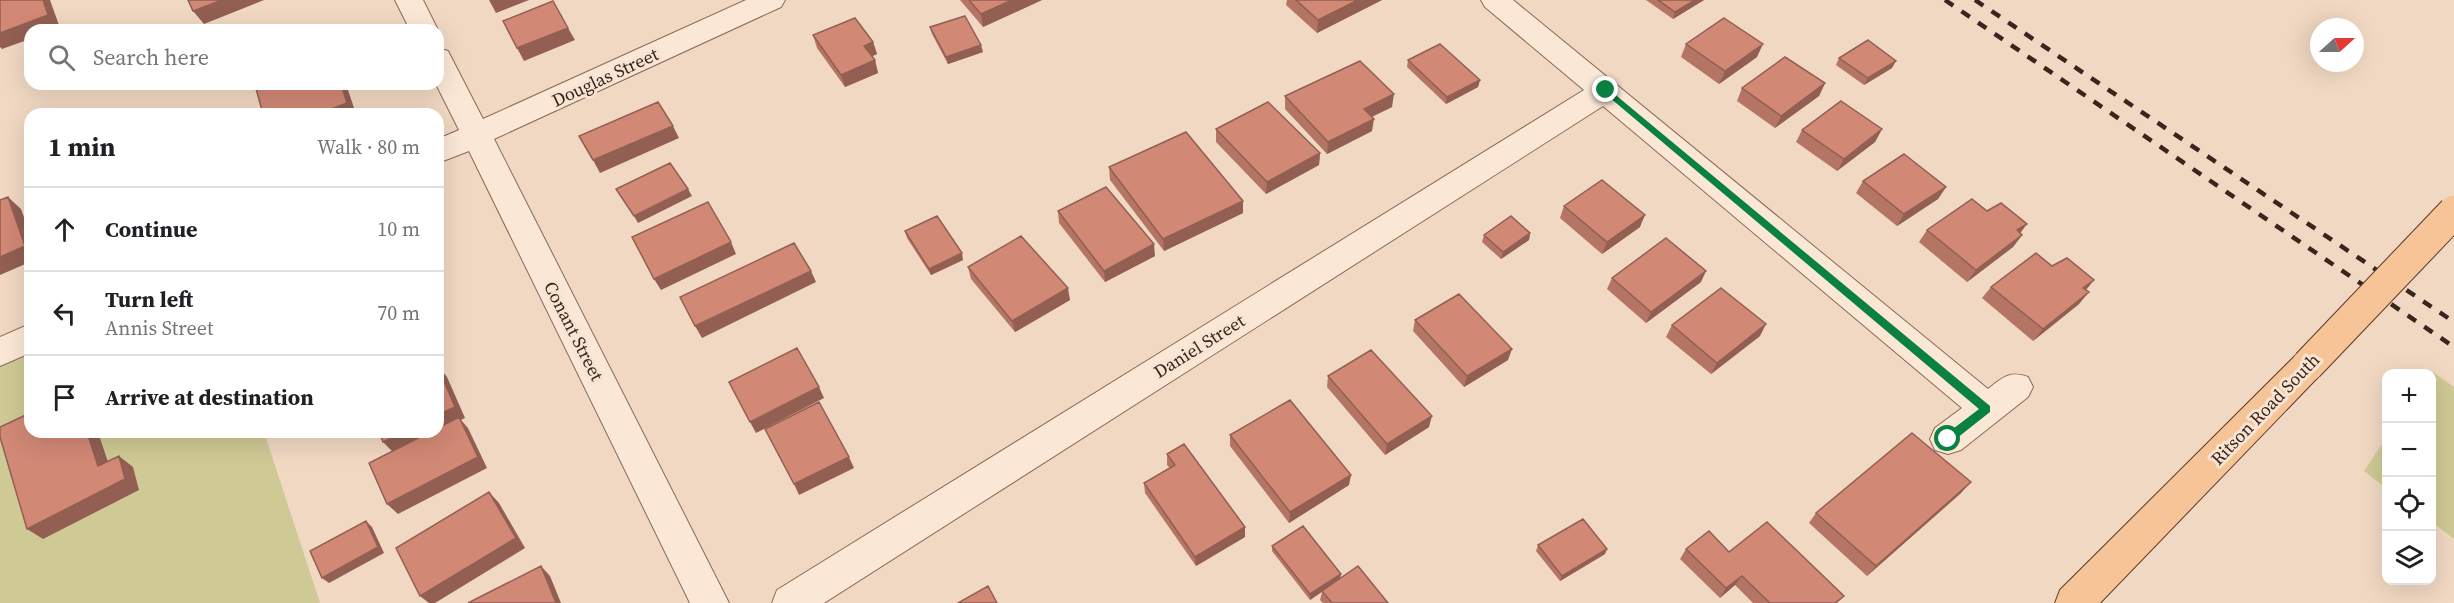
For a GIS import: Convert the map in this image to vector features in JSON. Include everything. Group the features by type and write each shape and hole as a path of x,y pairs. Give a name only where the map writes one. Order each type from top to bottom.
{"main road":[{"name":"Ritson Road South","path":"2074,603 2308,365 2454,212"}],"street":[{"path":"409,0 421,24"},
{"name":"Douglas Street","path":"444,149 771,0"},
{"path":"1495,0 1987,409"},
{"name":"Conant Street","path":"444,70 710,603"},
{"name":"Daniel Street","path":"791,603 1606,90"},
{"path":"0,352 24,341"},
{"path":"1948,439 2016,387"}],"shaded area":[{"path":"24,348 24,438 266,438 320,603 0,603 0,359"},
{"path":"2436,374 2454,387 2454,539 2436,525"},
{"path":"2382,444 2382,485 2364,471"}],"building":[{"path":"0,0 43,0 48,15 0,33"},
{"path":"188,0 222,0 193,11"},
{"path":"969,0 1012,0 981,14"},
{"path":"1296,0 1358,0 1318,20"},
{"path":"1658,0 1695,0 1675,12"},
{"path":"553,1 568,28 517,48 503,21"},
{"path":"965,16 981,45 946,57 930,27"},
{"path":"855,18 873,42 864,46 875,60 841,75 813,35"},
{"path":"1724,18 1763,44 1725,71 1686,44"},
{"path":"1868,40 1896,61 1868,78 1839,58"},
{"path":"1440,44 1480,80 1447,97 1408,60"},
{"path":"1785,57 1825,83 1781,116 1742,88"},
{"path":"1360,61 1394,94 1364,109 1374,119 1328,142 1285,96"},
{"path":"256,90 343,90 347,103 334,108 261,108"},
{"path":"1841,101 1882,129 1844,159 1802,130"},
{"path":"658,102 673,126 593,160 579,136"},
{"path":"1268,102 1320,153 1267,182 1216,129"},
{"path":"1186,132 1243,201 1163,239 1109,167"},
{"path":"1904,154 1946,187 1904,214 1863,181"},
{"path":"670,163 688,189 634,216 616,189"},
{"path":"1602,180 1645,215 1607,242 1564,206"},
{"path":"1106,187 1154,244 1104,271 1058,211"},
{"path":"8,197 24,246 0,257 0,200"},
{"path":"1972,199 1987,211 2001,203 2027,224 2017,230 2022,235 1976,270 1927,230"},
{"path":"708,202 731,242 654,279 632,237"},
{"path":"937,216 962,253 929,269 905,231"},
{"path":"1511,216 1530,233 1503,252 1484,235"},
{"path":"1021,236 1068,288 1012,321 968,267"},
{"path":"1666,238 1706,271 1651,312 1612,278"},
{"path":"794,243 811,271 695,326 680,297"},
{"path":"2036,253 2052,266 2067,258 2094,280 2083,288 2089,292 2043,329 1991,287"},
{"path":"1721,288 1766,324 1717,363 1672,325"},
{"path":"1459,294 1512,349 1467,376 1415,320"},
{"path":"797,348 819,387 750,422 729,382"},
{"path":"1371,350 1432,416 1387,444 1328,376"},
{"path":"444,381 455,407 444,412"},
{"path":"1290,400 1351,475 1290,512 1230,435"},
{"path":"819,402 849,457 794,484 765,429"},
{"path":"24,416 24,438 89,438 98,466 119,456 125,479 27,529 0,437 0,427"},
{"path":"459,417 478,457 387,504 369,463 418,438 444,438 444,425"},
{"path":"1912,433 1971,482 1876,566 1816,513"},
{"path":"1184,444 1245,527 1195,557 1144,483 1175,465 1167,454"},
{"path":"489,492 516,538 420,596 396,548"},
{"path":"1583,519 1607,549 1562,576 1538,545"},
{"path":"366,521 378,547 322,578 310,551"},
{"path":"1767,522 1844,596 1835,603 1770,603 1742,576 1726,588 1686,549 1709,531 1729,552"},
{"path":"1303,526 1341,574 1310,594 1272,546"},
{"path":"541,566 556,603 468,603"},
{"path":"1358,566 1388,603 1332,603 1322,591"},
{"path":"988,586 997,603 958,603"}],"railway":[{"path":"1945,0 2454,347"},
{"path":"1975,0 2454,322"}],"route":[{"path":"1606,90 1987,409 1948,439"}]}
